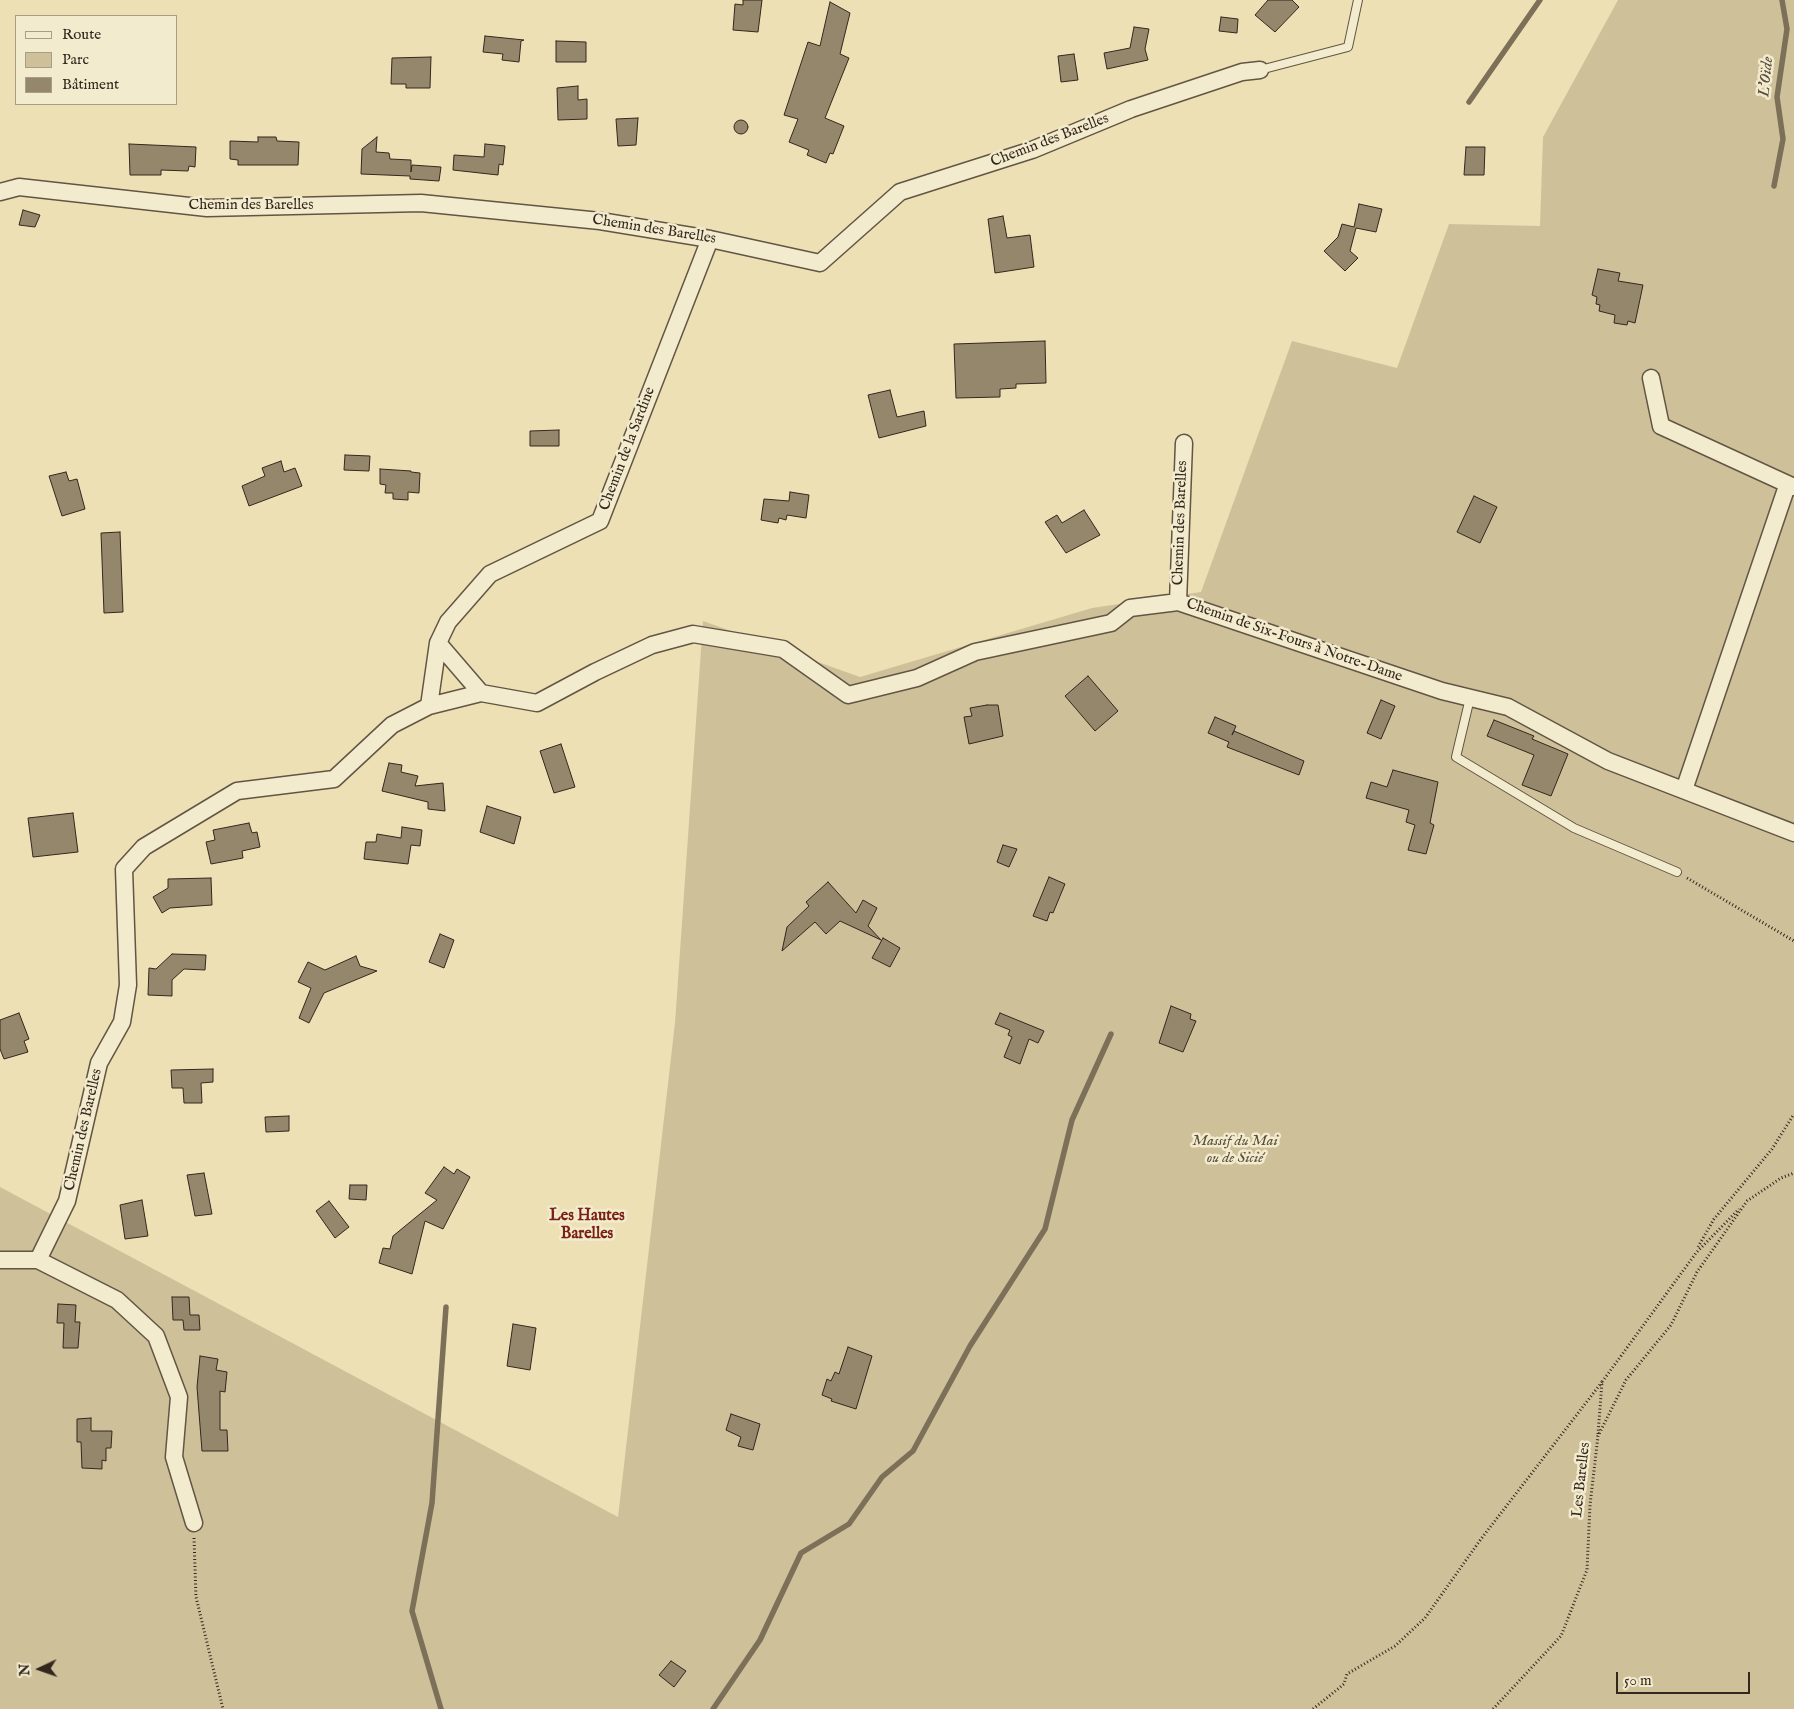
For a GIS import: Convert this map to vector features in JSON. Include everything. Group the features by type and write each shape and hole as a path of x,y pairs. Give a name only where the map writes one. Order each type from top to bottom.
{"street":[{"name":"Chemin des Barelles","path":"0,192 19,187 207,208 421,203 600,221 710,238 820,264 900,192 1032,150 1140,106 1242,72 1260,70"},
{"name":"Chemin de la Sardine","path":"429,706 438,643 448,622 490,574 600,521 710,238"},
{"path":"1651,378 1660,426 1790,487 1684,790"},
{"name":"Chemin des Barelles","path":"1178,602 1184,443"},
{"name":"Chemin de Six-Fours à Notre-Dame","path":"481,693 537,704 595,672 652,646 693,634 783,649 848,696 916,678 974,652 1111,623 1130,608 1178,602 1442,691 1508,707 1608,761 1794,833"},
{"path":"438,643 481,693"},
{"name":"Chemin des Barelles","path":"38,1260 67,1201 99,1063 122,1022 128,985 124,869 144,847 237,791 334,779 392,725 429,706 481,693"},
{"path":"0,1260 38,1260 117,1300 156,1336 179,1397 174,1457 194,1523"}],"lane":[{"path":"1260,70 1348,47 1358,0"},
{"path":"1470,698 1456,757 1574,828 1677,872"}],"path":[{"path":"1677,872 1794,941"},
{"path":"1314,1709 1344,1684 1347,1674 1395,1646 1425,1618 1481,1539 1602,1382 1696,1252 1714,1219 1772,1150 1794,1114"},
{"name":"Les Barelles","path":"1493,1709 1561,1636 1587,1570 1590,1505 1598,1436 1626,1380 1671,1325 1697,1272 1747,1201 1781,1178 1794,1173"},
{"path":"1696,1252 1747,1201"},
{"path":"1598,1436 1602,1382"},
{"path":"194,1523 196,1597 223,1709"}],"green space":[{"name":"Massif du Mai ou de Sicié","path":"1618,0 1794,0 1794,1709 0,1709 0,1187 618,1517 675,1023 703,621 860,677 1092,608 1201,592 1292,341 1397,368 1449,224 1540,226 1543,137"}],"building":[{"path":"743,0 762,0 758,32 733,30 735,4 743,5"},
{"path":"1268,0 1292,0 1299,7 1275,32 1255,15"},
{"path":"830,2 850,13 840,54 849,58 825,118 844,126 833,154 830,153 826,163 807,155 809,150 789,142 798,119 784,115 808,42 820,46"},
{"path":"1221,17 1238,19 1237,33 1219,31"},
{"path":"1134,27 1149,29 1145,49 1148,60 1107,69 1104,53 1130,48"},
{"path":"485,36 524,40 521,41 519,62 502,60 503,54 483,52"},
{"path":"556,41 586,42 586,62 556,62"},
{"path":"1074,54 1078,80 1061,82 1058,56"},
{"path":"431,57 430,88 406,88 406,84 391,84 392,58"},
{"path":"578,86 578,100 587,99 587,119 558,120 557,88"},
{"path":"638,118 636,145 618,146 616,119"},
{"path":"738,120 744,120 748,127 744,134 738,134 734,130 734,124"},
{"path":"258,137 276,137 277,141 299,142 298,165 238,165 238,160 230,159 230,141 258,142"},
{"path":"377,137 376,152 389,153 390,159 411,160 411,172 412,165 441,167 439,181 410,179 410,176 361,174 362,149"},
{"path":"129,144 196,147 195,167 189,166 188,171 161,170 161,175 130,175"},
{"path":"485,144 505,146 503,165 499,164 498,175 453,170 454,155 484,157"},
{"path":"1466,147 1485,147 1484,175 1464,175"},
{"path":"1359,204 1382,209 1376,232 1356,228 1350,251 1358,258 1345,271 1324,251 1338,237 1342,224 1354,227"},
{"path":"23,210 40,215 35,227 19,225"},
{"path":"1003,216 1007,238 1030,235 1034,267 995,273 988,219"},
{"path":"1598,269 1620,273 1618,281 1643,285 1635,323 1628,321 1627,325 1614,323 1615,315 1599,311 1600,305 1596,304 1597,297 1592,295"},
{"path":"1045,341 1046,383 1016,384 1016,388 1000,389 1000,397 956,398 954,344"},
{"path":"890,390 897,417 924,411 926,426 879,438 868,395"},
{"path":"559,430 559,446 530,446 530,431"},
{"path":"345,455 370,456 369,471 344,470"},
{"path":"281,461 284,472 295,468 302,486 249,506 242,486 265,476 262,468"},
{"path":"380,469 420,473 419,493 408,492 408,500 393,499 393,493 385,493 386,485 380,484"},
{"path":"66,472 69,481 77,479 85,509 62,516 49,476"},
{"path":"790,492 809,495 806,518 787,515 786,520 779,518 778,523 761,520 764,499 789,501"},
{"path":"1474,496 1497,507 1480,543 1457,532"},
{"path":"1084,510 1100,535 1066,553 1045,522 1057,515 1062,523"},
{"path":"120,532 123,612 104,613 101,533"},
{"path":"1088,676 1118,711 1095,731 1065,696"},
{"path":"1381,700 1395,706 1381,739 1367,733"},
{"path":"998,705 1003,736 969,744 964,717 972,716 970,708"},
{"path":"1215,717 1236,726 1232,735 1234,731 1304,761 1299,775 1227,747 1229,742 1208,733"},
{"path":"1494,720 1534,736 1532,739 1568,754 1551,796 1522,785 1534,755 1487,736"},
{"path":"561,744 575,787 554,793 540,751"},
{"path":"389,763 402,765 401,772 418,776 415,786 443,783 445,811 428,809 428,802 382,791"},
{"path":"1393,770 1438,782 1430,823 1434,825 1426,854 1408,850 1415,825 1406,822 1409,810 1366,798 1371,782 1387,787"},
{"path":"487,806 521,817 514,844 480,832"},
{"path":"73,813 78,852 33,857 28,818"},
{"path":"249,823 252,833 257,832 260,847 242,851 243,858 211,864 206,842 215,840 213,830"},
{"path":"402,827 422,830 420,846 411,845 408,864 364,859 366,842 376,842 377,834 401,838"},
{"path":"1003,845 1017,849 1009,867 997,862"},
{"path":"1049,877 1065,884 1053,913 1050,912 1047,921 1033,916"},
{"path":"211,878 212,905 170,908 162,913 153,897 168,888 168,879"},
{"path":"828,882 856,913 863,900 877,908 868,926 881,940 840,921 826,934 815,922 782,951 787,927 809,906 806,902"},
{"path":"440,934 454,940 444,968 429,962"},
{"path":"883,938 900,948 890,967 872,958"},
{"path":"172,954 206,955 205,970 184,969 172,980 172,996 148,995 149,968 156,969"},
{"path":"356,956 360,966 377,971 324,993 309,1023 299,1018 311,988 298,982 308,962 325,970"},
{"path":"1171,1006 1191,1014 1190,1019 1196,1021 1183,1052 1159,1043"},
{"path":"19,1013 29,1039 24,1041 28,1052 4,1059 0,1049 0,1020"},
{"path":"1000,1013 1044,1031 1038,1043 1029,1039 1020,1064 1004,1057 1012,1037 1008,1035 1010,1030 995,1024"},
{"path":"213,1069 213,1082 201,1083 202,1103 184,1103 183,1088 172,1088 171,1070"},
{"path":"289,1116 289,1131 266,1132 265,1117"},
{"path":"444,1167 454,1174 457,1169 470,1177 443,1229 425,1221 412,1274 379,1263 383,1248 390,1249 393,1236 437,1200 425,1193"},
{"path":"204,1173 212,1214 195,1216 187,1175"},
{"path":"350,1185 367,1185 366,1200 349,1199"},
{"path":"142,1200 148,1236 125,1239 120,1205"},
{"path":"329,1201 349,1227 335,1238 316,1211"},
{"path":"172,1297 189,1297 190,1315 199,1315 200,1330 184,1330 183,1320 173,1320"},
{"path":"58,1304 76,1305 75,1322 80,1322 78,1348 63,1348 64,1323 57,1323"},
{"path":"513,1324 536,1328 530,1370 507,1366"},
{"path":"848,1347 872,1356 856,1409 831,1401 832,1399 822,1395 827,1379 831,1381 835,1372 839,1374"},
{"path":"200,1356 218,1359 216,1370 227,1372 225,1392 220,1391 220,1430 227,1430 228,1451 202,1451 197,1387"},
{"path":"731,1414 760,1424 753,1450 738,1446 741,1437 726,1430"},
{"path":"91,1418 91,1431 112,1431 111,1448 106,1448 106,1461 102,1460 102,1469 82,1468 81,1442 77,1442 77,1419"},
{"path":"671,1661 686,1671 674,1687 659,1675"}],"waterway":[{"name":"L'Oïde","path":"1469,102 1540,0"},
{"name":"L'Oïde","path":"1774,186 1783,139 1777,97 1787,29 1782,0"},
{"path":"713,1709 760,1640 801,1553 849,1524 882,1477 913,1451 970,1346 1045,1229 1072,1120 1111,1034"},
{"path":"441,1709 412,1611 432,1503 446,1307"}],"district":[{"name":"Les Hautes Barelles","path":"587,1226"}]}
